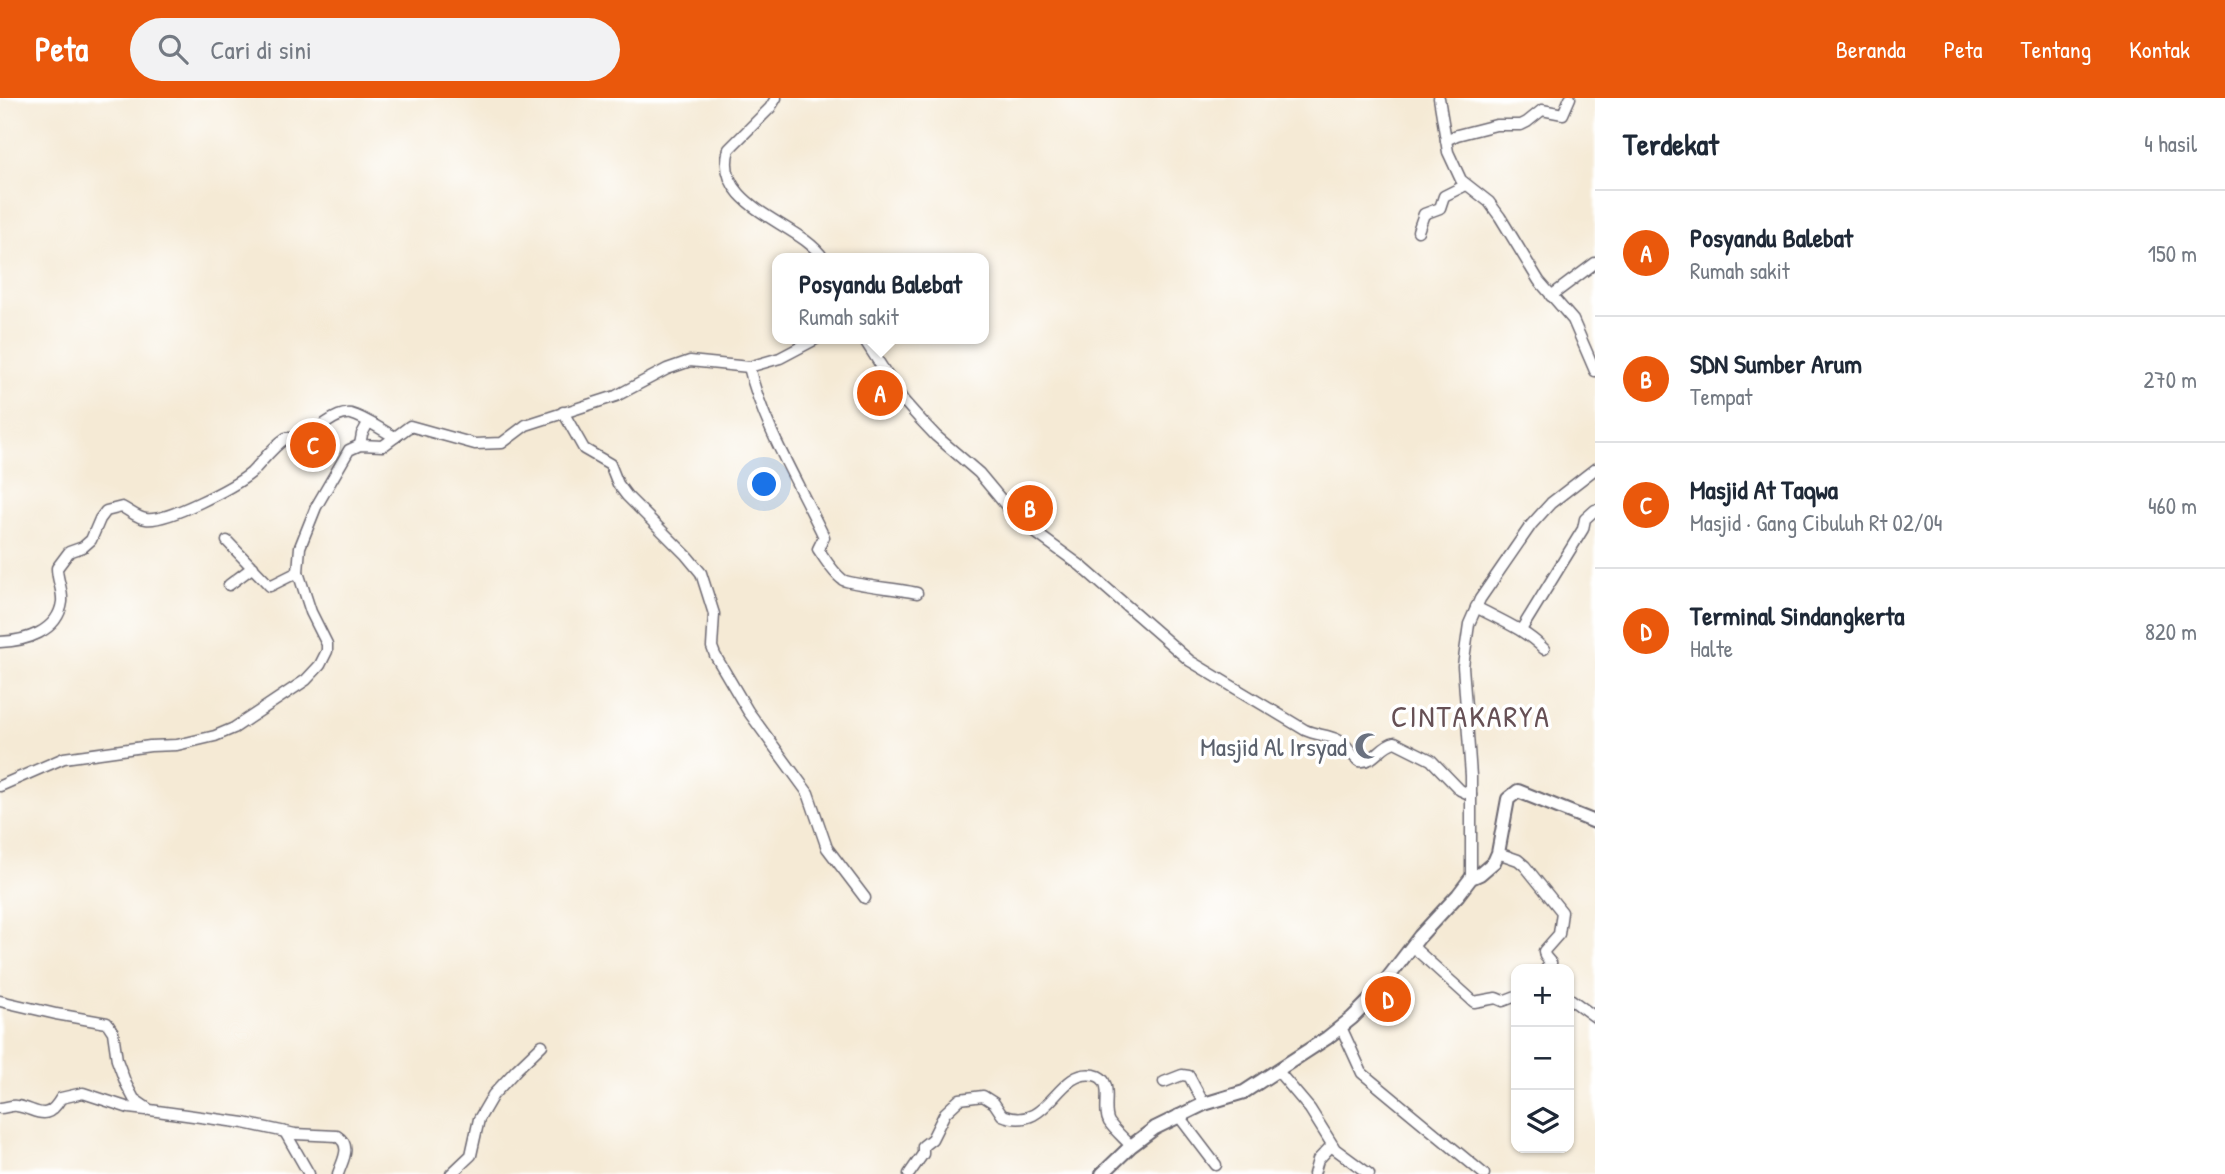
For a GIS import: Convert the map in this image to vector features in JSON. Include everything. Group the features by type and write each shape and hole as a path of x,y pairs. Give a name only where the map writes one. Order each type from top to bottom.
{"main road":[{"path":"1102,1174 1131,1146 1155,1128 1204,1104 1244,1092 1340,1027 1374,996 1412,946 1471,878 1489,868 1498,853 1508,799 1518,791 1595,821"}],"street":[{"path":"776,98 770,108 729,149 729,176 738,191 757,210 815,246 820,253"},
{"path":"1439,98 1446,141 1457,173 1466,185 1489,202 1539,281 1573,320 1595,370"},
{"path":"1446,141 1457,135 1496,125 1521,125 1542,110 1563,114 1570,98"},
{"path":"1418,231 1424,214 1440,208 1444,196 1466,185"},
{"path":"1551,296 1595,263"},
{"path":"0,786 64,758 177,745 215,736 234,728 306,680 320,665 327,644 310,612 298,572 300,547 316,507 349,450 360,445 383,446 412,426 475,444 502,443 526,425 616,396 667,369 690,361 749,367 780,358 807,344"},
{"path":"867,344 911,409 936,436 979,473 1009,509 1100,582 1190,661 1305,730 1345,744 1359,761 1373,758 1384,746 1395,742 1431,761 1460,790 1471,795"},
{"path":"749,367 758,400 777,445 824,537 818,549 822,555 844,580 917,593"},
{"path":"563,412 584,449 610,464 618,484 627,496 687,555 701,573 714,614 712,647 715,654 748,711 808,793 827,848 865,898"},
{"path":"0,642 23,641 32,637 45,630 58,615 62,593 58,566 69,552 83,547 91,540 100,519 108,510 122,507 147,519 175,514 217,494 248,474 286,439 290,438 300,445 320,427 344,414 350,414 395,437"},
{"path":"360,445 368,423"},
{"path":"1471,878 1471,795 1463,666 1468,624 1476,607 1531,525 1551,502 1593,474"},
{"path":"1521,630 1583,529 1585,519 1595,510"},
{"path":"226,541 270,586 298,572"},
{"path":"229,585 253,567"},
{"path":"1476,607 1521,630 1544,649"},
{"path":"1498,853 1514,858 1525,866 1562,912 1559,934 1544,951 1550,964"},
{"path":"1412,946 1474,1002 1496,998 1503,1001 1511,998"},
{"path":"0,1001 107,1023 113,1032 117,1060 126,1084 134,1099 150,1110"},
{"path":"1574,1002 1595,1017"},
{"path":"1340,1027 1362,1073 1483,1174"},
{"path":"451,1174 472,1152 474,1132 493,1095 542,1045"},
{"path":"1277,1070 1310,1109 1332,1145 1345,1159 1369,1174"},
{"path":"909,1174 923,1154 923,1146 932,1139 945,1113 960,1098 983,1096 994,1103 1002,1115 1026,1119 1036,1115 1072,1081 1086,1074 1104,1081 1109,1121 1131,1146"},
{"path":"1164,1082 1182,1075 1189,1076 1204,1104"},
{"path":"0,1108 17,1106 31,1112 43,1113 53,1109 61,1098 83,1093 130,1108 244,1123 307,1136 331,1135 345,1143 346,1152 338,1174"},
{"path":"1178,1115 1216,1165"},
{"path":"285,1132 309,1174"},
{"path":"1314,1174 1318,1160 1332,1145"}],"place":[{"name":"Posyandu Balebat","path":"880,393"},
{"name":"Masjid At Taqwa","path":"313,445"},
{"name":"SDN Sumber Arum","path":"1030,508"},
{"name":"Masjid Al Irsyad","path":"1368,746"},
{"name":"Terminal Sindangkerta","path":"1388,999"}],"district":[{"name":"CINTAKARYA","path":"1471,716"}]}
